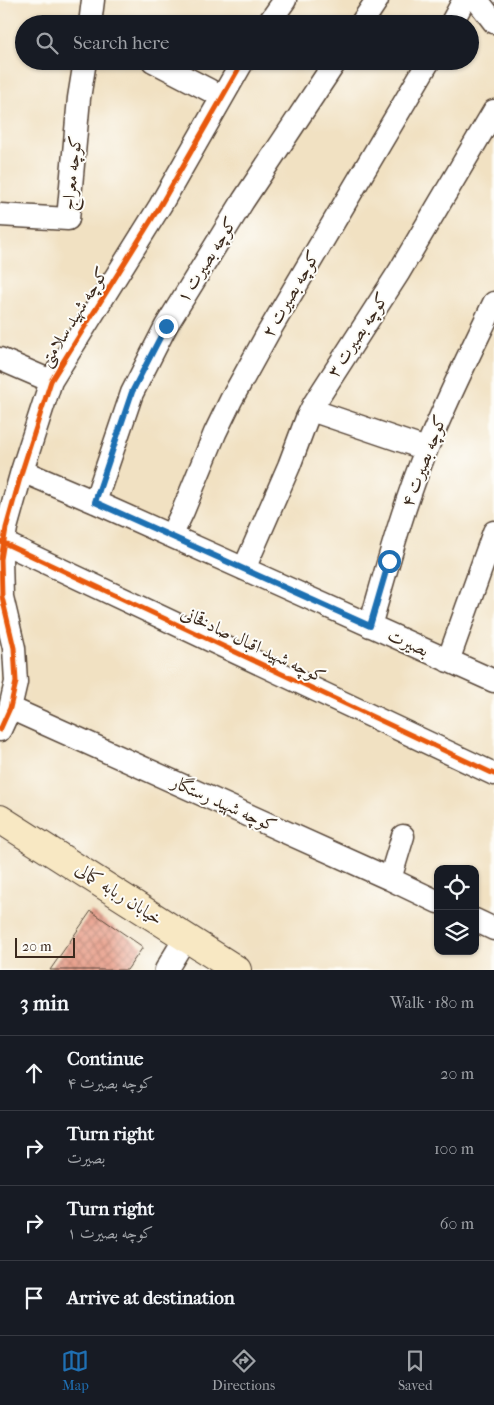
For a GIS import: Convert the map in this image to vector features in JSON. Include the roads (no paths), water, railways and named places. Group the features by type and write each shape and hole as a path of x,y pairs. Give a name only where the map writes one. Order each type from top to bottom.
{"main road":[{"name":"خیابان ربابه کمالی","path":"0,818 237,970"}],"street":[{"path":"91,15 93,0"},
{"path":"274,15 285,0"},
{"path":"368,15 377,0"},
{"path":"456,15 464,0"},
{"path":"477,0 494,22"},
{"name":"کوچه معراج","path":"0,215 68,219 83,70"},
{"path":"171,70 209,90"},
{"name":"کوچه شهید سلامتی","path":"0,730 10,708 16,682 14,648 2,597 2,542 22,471 51,381 160,206 238,70"},
{"name":"کوچه بصیرت ۱","path":"95,502 132,392 166,326 243,201 330,70"},
{"name":"کوچه بصیرت ۲","path":"171,536 231,400 292,292 424,70"},
{"name":"کوچه بصیرت ۳","path":"244,569 311,410 399,272 494,111"},
{"name":"کوچه بصیرت ۴","path":"370,626 404,510 426,449 494,303"},
{"path":"0,360 51,381"},
{"path":"311,410 426,449"},
{"name":"بصیرت","path":"22,471 494,681"},
{"path":"448,661 494,532"},
{"name":"کوچه شهید اقبال صادقخانی","path":"2,542 494,774"},
{"name":"کوچه شهید رستگار","path":"10,708 434,900"},
{"path":"390,879 403,836"},
{"path":"479,922 494,929"},
{"path":"166,970 186,937"}]}
